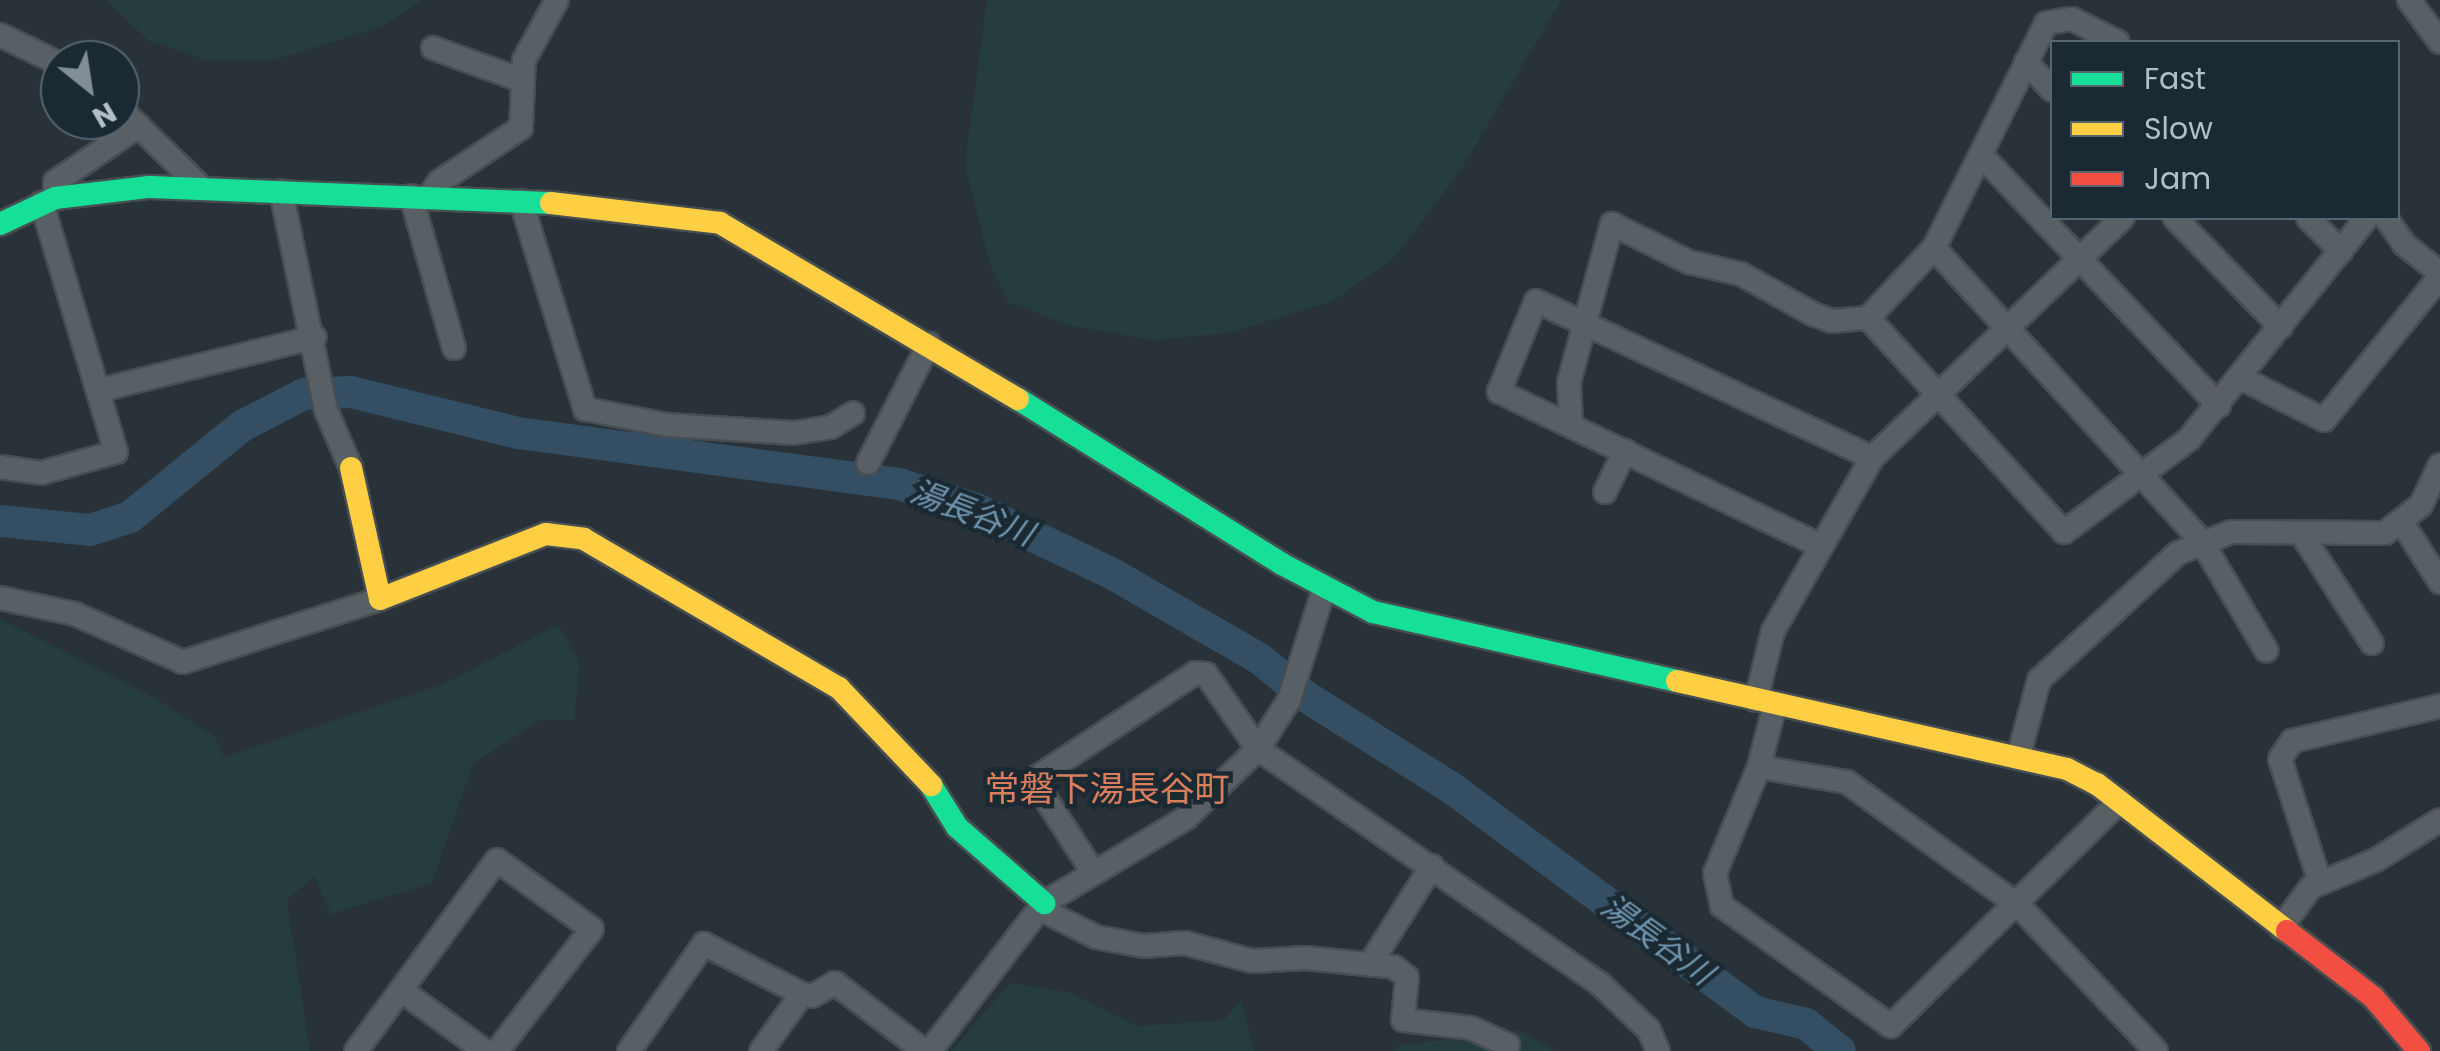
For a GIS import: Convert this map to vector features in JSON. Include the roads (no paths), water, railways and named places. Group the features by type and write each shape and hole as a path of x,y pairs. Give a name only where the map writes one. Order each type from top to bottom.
{"street":[{"path":"420,196 521,128 524,60 556,0"},
{"path":"2409,0 2440,42"},
{"path":"1571,425 1569,382 1612,224 1689,262 1741,274 1832,321 1868,318 1934,248 1983,157 2040,30 2061,16 2114,40"},
{"path":"0,35 40,54"},
{"path":"433,48 521,80"},
{"path":"2026,62 2050,88"},
{"path":"140,127 204,189"},
{"path":"0,467 41,473 116,452 49,200 55,182 118,140"},
{"path":"1983,157 2219,406"},
{"path":"0,224 49,200 98,190 204,189 521,200 644,209 720,223 929,344 1324,589 1402,622 2068,769 2120,800 2374,997 2418,1051"},
{"path":"282,191 323,372 326,410 351,468 380,599"},
{"path":"420,196 454,348"},
{"path":"521,200 585,409 667,425 794,433 831,427 853,413"},
{"path":"2120,220 1935,392 1872,458 1819,546 1774,631 1759,768 1715,873 1722,906 1890,1026 2018,906 2120,800"},
{"path":"2177,220 2281,327"},
{"path":"2310,220 2341,251"},
{"path":"1868,318 2064,532 2143,475 2219,406 2365,220"},
{"path":"2241,378 2324,420 2440,275 2404,244 2387,220"},
{"path":"1934,248 2202,542 2266,650"},
{"path":"1819,546 1499,392 1536,302 1585,321 1872,458"},
{"path":"100,390 315,337"},
{"path":"868,463 929,344"},
{"path":"1605,492 1625,451"},
{"path":"2018,758 2039,680 2178,553 2202,542 2264,529 2363,538 2403,524 2421,505 2440,465"},
{"path":"2403,524 2440,582"},
{"path":"2301,533 2372,643"},
{"path":"0,598 75,614 184,662 380,599 530,539 564,534 584,539 838,688 919,767 957,827 1042,906 1096,937 1144,946 1185,942 1252,960 1370,964 1407,977 1404,1020 1471,1028 1508,1044"},
{"path":"629,1051 704,944 802,994 812,996 835,983 892,1042 927,1051 1042,906 1186,818 1258,749 1289,700 1324,589"},
{"path":"1092,872 1037,785 1047,768 1196,673 1212,679 1258,749 1600,984 1649,1030 1658,1051"},
{"path":"2320,882 2280,758 2292,741 2440,706"},
{"path":"1759,768 1847,782 2018,906 2156,1051"},
{"path":"2282,928 2302,894 2320,882 2376,860 2440,820"},
{"path":"356,1051 497,860 592,929 497,1051"},
{"path":"1370,964 1432,866"},
{"path":"402,991 485,1051"},
{"path":"761,1051 802,994"}],"waterway":[{"name":"湯長谷川","path":"0,521 90,530 130,517 242,426 304,394 351,392 518,433 899,484 976,509 1111,573 1260,659 1305,696 1450,787 1755,1012 1806,1024 1840,1051"}],"district":[{"name":"常磐下湯長谷町","path":"1107,789"}]}
